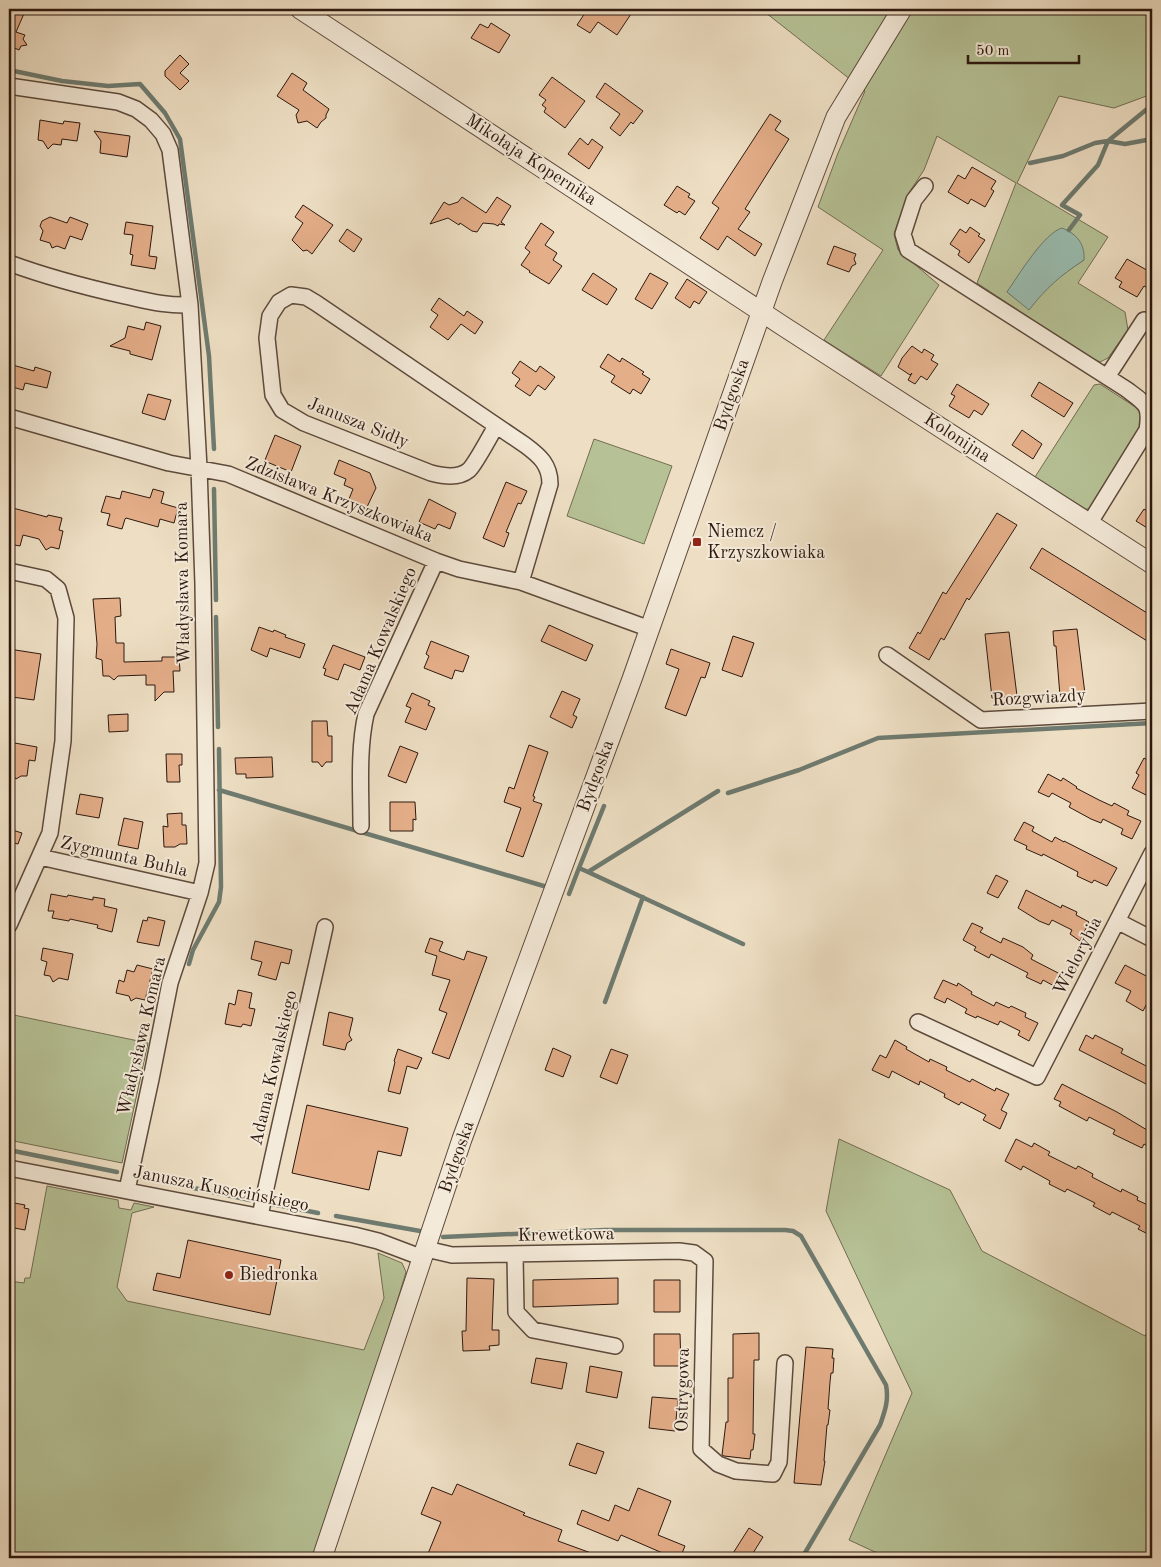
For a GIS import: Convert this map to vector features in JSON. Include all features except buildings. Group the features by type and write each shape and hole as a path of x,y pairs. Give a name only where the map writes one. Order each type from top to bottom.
{"street":[{"name":"Mikołaja Kopernika","path":"300,9 762,311"},
{"name":"Bydgoska","path":"322,1558 464,1134 650,629 762,311 836,117 902,9"},
{"name":"Władysława Komara","path":"9,86 118,102 136,109 151,120 163,134 170,150 190,305 203,584 207,862 200,894 170,983 127,1190"},
{"path":"925,186 914,200 903,234 908,250 1144,402 1150,414 1148,430 1089,524"},
{"path":"9,263 39,274 100,291 170,306 190,305"},
{"name":"Janusza Sidły","path":"496,426 469,470 458,475 445,477 304,423 282,410 273,395 267,338 270,316 279,302 291,295 306,297 536,453 550,473 550,484 521,582"},
{"name":"Kolonijna","path":"762,311 1152,564"},
{"path":"1107,377 1144,320"},
{"name":"Zdzisława Krzyszkowiaka","path":"9,417 169,463 228,474 458,569 521,582 650,629"},
{"name":"Adama Kowalskiego","path":"361,826 362,753 366,714 436,560"},
{"path":"9,571 46,579 58,589 66,618 63,741 50,833 9,925"},
{"name":"Rozgwiazdy","path":"887,655 981,720 1152,711"},
{"name":"Wielorybia","path":"918,1022 1037,1077 1152,853"},
{"name":"Zygmunta Buhla","path":"40,858 200,894"},
{"path":"1117,921 1152,939"},
{"name":"Adama Kowalskiego","path":"260,1216 325,927"},
{"name":"Janusza Kusocińskiego","path":"9,1168 354,1235 424,1254"},
{"name":"Krewetkowa","path":"424,1254 515,1255 680,1251 694,1253 705,1261"},
{"path":"515,1255 516,1312 533,1330 615,1346"},
{"name":"Ostrygowa","path":"705,1261 701,1449 718,1464 736,1471 773,1474 778,1462 786,1363"}],"shaded area":[{"path":"761,9 1152,9 1152,94 1114,108 1059,96 1017,183 1108,237 1078,283 1125,312 1128,330 1108,358 1100,362 1089,357 977,283 1016,183 937,136 924,170 908,194 894,234 898,250 939,285 881,376 824,340 883,250 818,207 838,153 865,91","holes":["1039,247 1084,260 1054,282 1029,309 1007,292"]},
{"path":"1062,228 1072,233 1079,240 1083,249 1084,260 1054,282 1029,310 1007,292 1040,246 1047,238"},
{"path":"1100,384 1137,408 1141,415 1141,421 1109,482 1090,509 1086,509 1035,477 1094,385"},
{"path":"594,439 672,466 644,544 567,516"},
{"path":"9,1014 148,1043 122,1163 9,1140"},
{"path":"839,1139 950,1190 982,1251 1145,1336 1152,1323 1152,1558 888,1558 849,1540 912,1393 826,1211"},
{"path":"47,1186 118,1200 119,1208 131,1210 134,1203 154,1207 132,1213 117,1287 127,1301 364,1350 384,1298 378,1253 402,1263 406,1272 319,1558 9,1558 9,1281 24,1283 25,1278 30,1278"}],"waterway":[{"path":"9,70 62,81 108,86 140,84 165,113 180,139 209,356 214,449"},
{"path":"1069,230 1080,215 1062,205 1098,165 1108,141 1152,105"},
{"path":"1030,163 1063,156 1095,143 1108,141 1125,144 1152,139"},
{"path":"214,489 216,600"},
{"path":"216,617 218,727"},
{"path":"728,793 799,770 878,738 1152,723"},
{"path":"189,964 193,950 219,902 221,887 219,749"},
{"path":"219,790 547,887"},
{"path":"569,894 579,868 588,872 718,791"},
{"path":"579,868 604,806"},
{"path":"588,872 743,944"},
{"path":"605,1002 643,897"},
{"path":"9,1150 117,1172"},
{"path":"142,1177 250,1200"},
{"path":"272,1204 318,1213"},
{"path":"336,1216 420,1231"},
{"path":"443,1237 605,1230 785,1230 793,1231 801,1236 886,1385 887,1396 880,1425 802,1558"}],"place":[{"name":"Niemcz / Krzyszkowiaka","path":"697,542"},
{"name":"Biedronka","path":"229,1275"}]}
